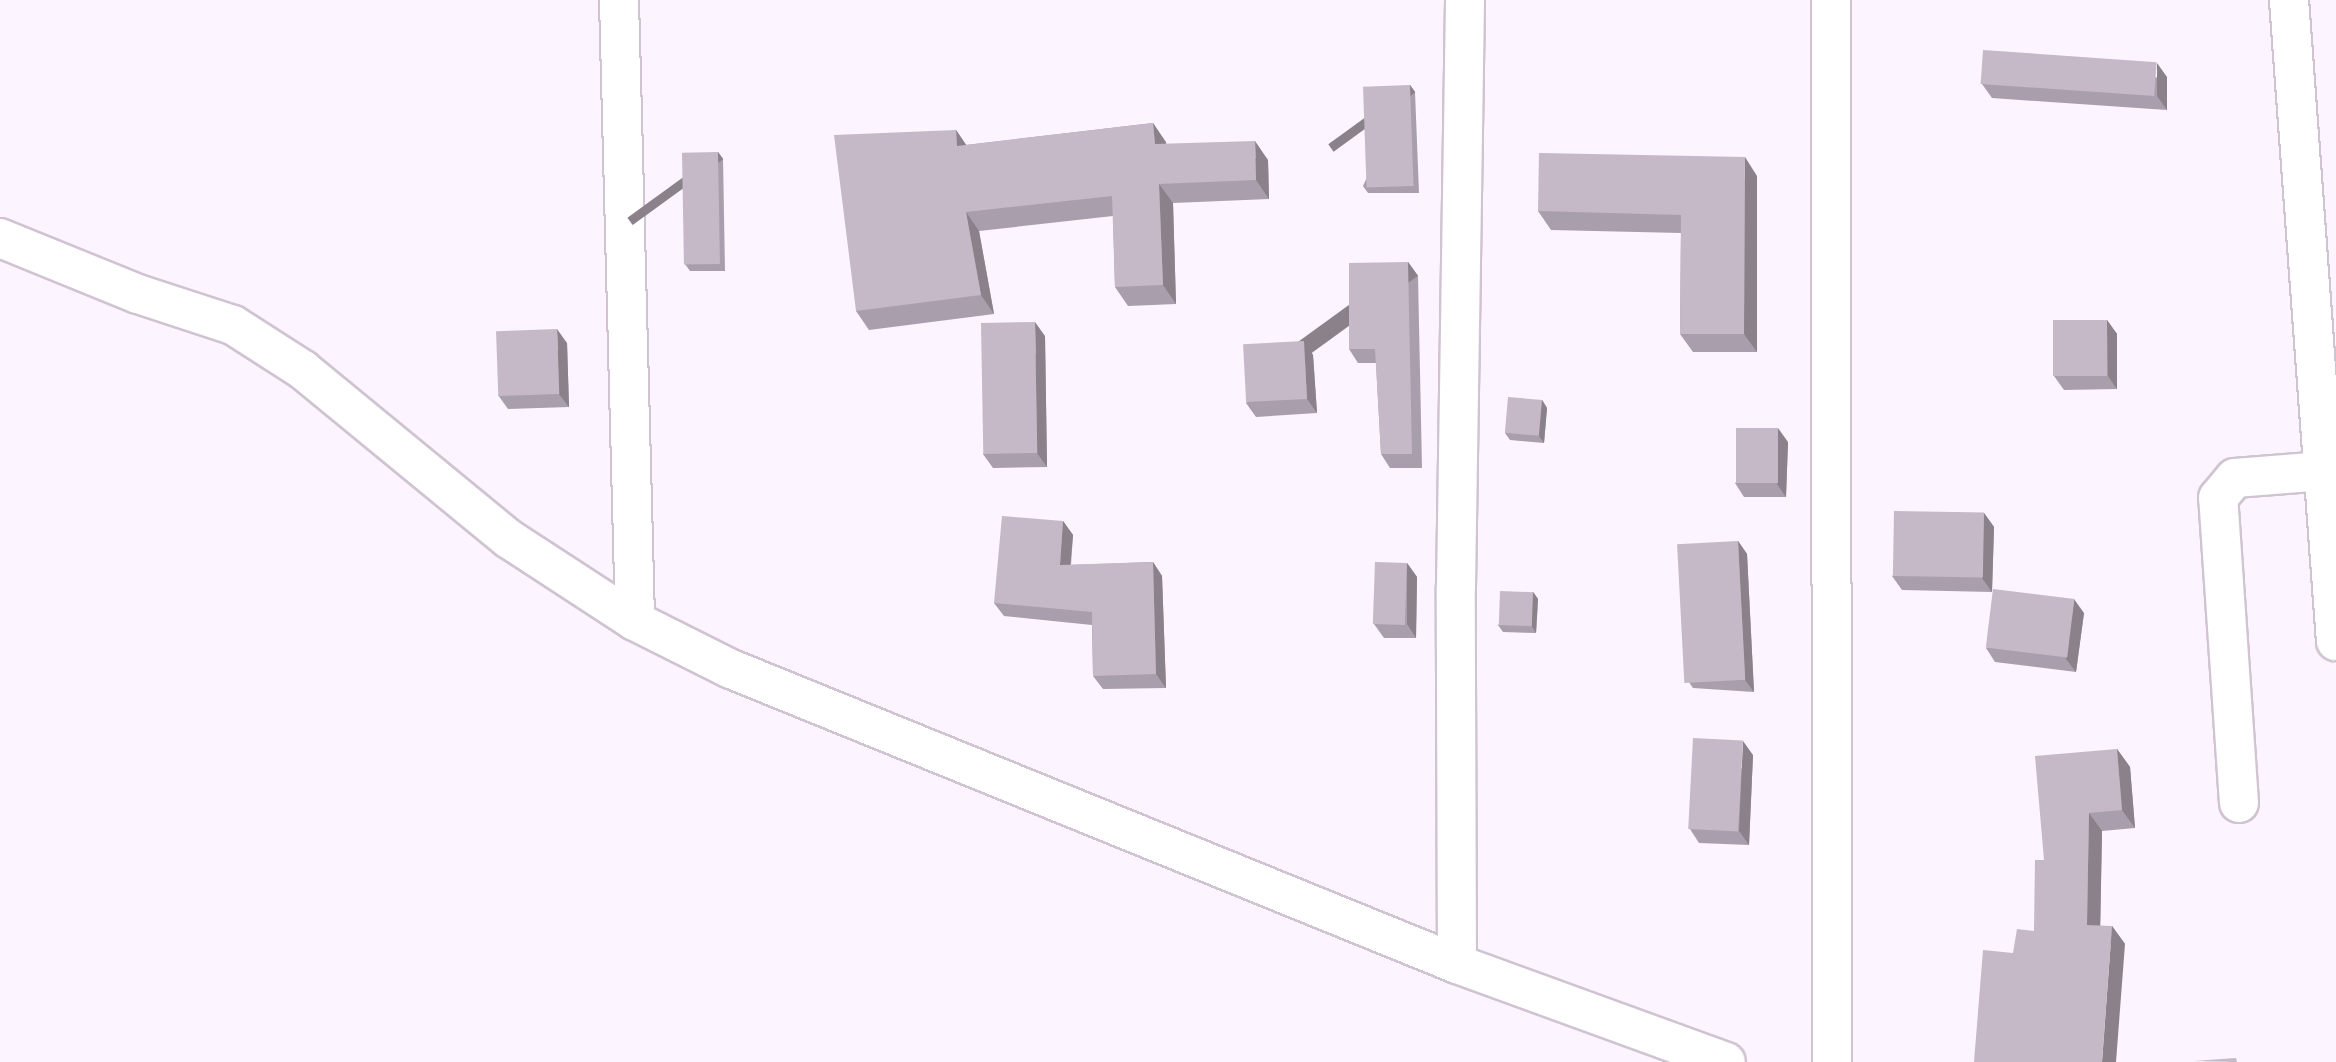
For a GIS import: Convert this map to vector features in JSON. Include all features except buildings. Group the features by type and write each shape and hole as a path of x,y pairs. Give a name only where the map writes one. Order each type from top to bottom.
{"street":[{"path":"619,0 635,621"},
{"path":"1458,964 1456,587 1465,0"},
{"path":"1832,0 1832,1062"},
{"path":"2289,0 2336,642"},
{"path":"0,238 138,294 233,324 303,370 509,539 635,621 732,669 1458,964 1726,1062"},
{"path":"2239,803 2218,498 2235,478 2324,472"}]}
